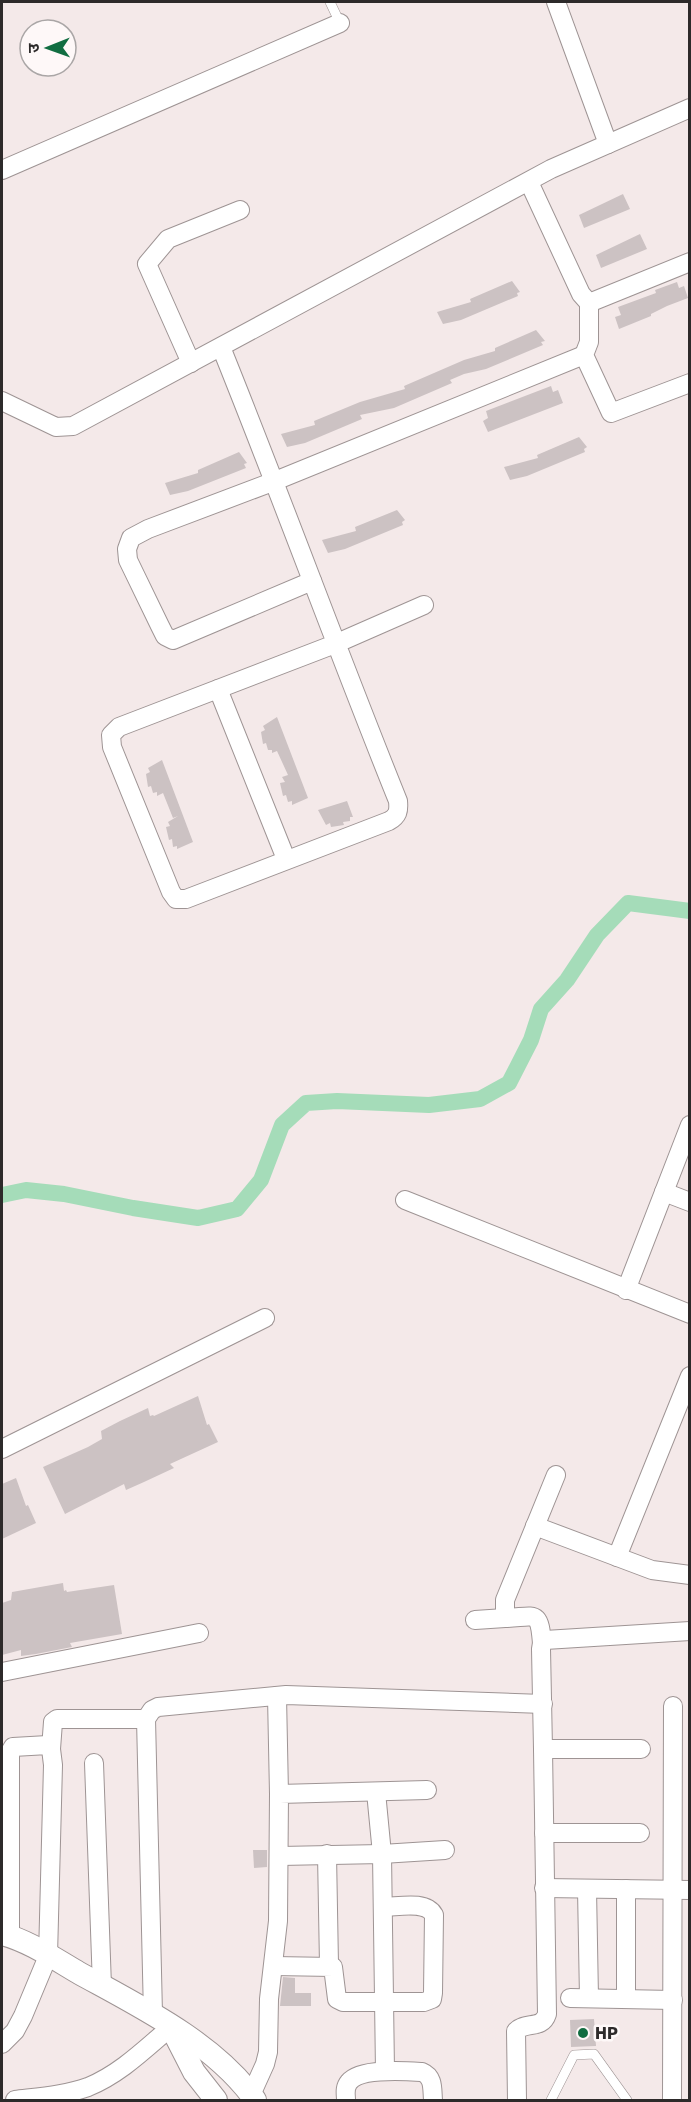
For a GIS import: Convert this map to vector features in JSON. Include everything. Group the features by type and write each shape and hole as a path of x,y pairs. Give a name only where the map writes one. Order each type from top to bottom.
{"street":[{"path":"556,2 608,144"},
{"path":"2,170 340,23"},
{"path":"2,401 56,427 73,426 551,169 690,108"},
{"path":"529,182 581,294 589,303 588,342 584,355 611,413 690,383"},
{"path":"191,363 147,264 168,239 240,210"},
{"path":"589,303 690,262"},
{"path":"221,347 275,481 335,644 398,801 399,811 396,818 389,821 186,899 176,898 162,872 112,747 111,735 119,727 335,644 424,604"},
{"path":"312,581 173,640 165,636 128,560 127,549 132,537 148,529 275,481 584,355"},
{"path":"218,689 286,859"},
{"path":"626,1290 690,1125"},
{"path":"664,1192 690,1202"},
{"path":"405,1200 690,1314"},
{"path":"2,1449 265,1318"},
{"path":"617,1557 690,1376"},
{"path":"505,1618 505,1600 556,1475"},
{"path":"535,1526 652,1570 690,1575"},
{"path":"475,1620 537,1618 540,1623 542,1643 547,2014 541,2024 524,2026 516,2031 518,2100"},
{"path":"542,1643 551,1638 690,1631"},
{"path":"2,1672 199,1633"},
{"path":"153,2014 146,1719 152,1710 158,1707 277,1696 543,1704"},
{"path":"51,1749 48,1745 19,1745 6,1753 6,1936 48,1956 153,2014 210,2052 253,2098 268,2052 269,1999 278,1922 280,1856 277,1696"},
{"path":"672,2100 673,2000 681,1890 673,1706"},
{"path":"2,2044 15,2031 23,2016 48,1956 53,1722 57,1719 146,1719"},
{"path":"543,1749 641,1749"},
{"path":"94,1762 102,1986"},
{"path":"279,1794 427,1790"},
{"path":"376,1792 382,1854 385,2071"},
{"path":"544,1833 640,1833"},
{"path":"280,1856 444,1850"},
{"path":"327,1854 329,1965"},
{"path":"544,1888 681,1890"},
{"path":"587,1888 589,1998"},
{"path":"626,1889 626,1998"},
{"path":"274,1966 329,1965 333,1967 337,1999 343,2002 384,2004 424,2002 432,1999 434,1915 430,1909 423,1906 383,1907"},
{"path":"570,1998 673,2000"},
{"path":"15,2100 73,2090 98,2082 138,2056 171,2027"},
{"path":"171,2027 194,2072 216,2100"},
{"path":"346,2100 345,2089 355,2077 385,2071 427,2074 431,2079 433,2100"}],"lane":[{"path":"330,2 340,23"},
{"path":"551,2100 574,2055 594,2054 627,2100"}],"building":[{"path":"623,194 630,209 584,228 579,215"},
{"path":"640,234 647,249 601,268 596,255"},
{"path":"512,281 520,292 517,293 518,296 461,320 443,324 437,312 471,302 470,299"},
{"path":"677,282 679,288 684,286 688,298 619,329 615,317 621,315 618,307 656,293 655,290"},
{"path":"536,330 545,341 541,342 543,345 486,369 464,374 450,380 452,383 394,408 360,415 362,419 305,443 287,447 281,434 315,425 314,421 360,402 405,389 404,386 464,360 495,351 495,348"},
{"path":"551,386 553,392 558,390 563,403 488,432 483,421 488,418 486,411"},
{"path":"579,437 587,447 584,449 585,452 527,476 510,480 504,467 538,458 537,455"},
{"path":"239,452 247,463 244,464 246,468 188,491 170,495 165,483 198,473 198,470"},
{"path":"397,510 405,520 402,522 403,525 345,549 328,553 322,540 356,531 355,527"},
{"path":"277,717 308,798 292,805 292,801 288,802 286,795 283,796 280,783 285,782 282,777 288,775 277,751 272,753 272,750 268,750 266,743 263,744 261,732 265,730 263,726"},
{"path":"162,760 193,842 177,849 177,846 173,847 172,839 169,840 166,827 170,826 168,822 178,816 173,818 163,793 157,796 157,792 153,793 151,786 148,787 146,774 150,772 148,768"},
{"path":"347,801 353,817 350,817 350,821 343,822 344,825 331,827 330,823 326,825 318,810"},
{"path":"198,1396 207,1425 209,1424 218,1442 170,1464 174,1468 126,1490 124,1484 65,1514 43,1467 88,1447 102,1439 101,1431 148,1408 150,1416 154,1416"},
{"path":"16,1478 26,1506 28,1505 36,1523 2,1539 2,1484"},
{"path":"63,1583 64,1591 67,1592 114,1585 122,1634 70,1643 72,1647 36,1654 21,1656 21,1650 2,1655 2,1603 11,1600 12,1592"},
{"path":"253,1850 267,1850 267,1867 254,1868"},
{"path":"283,1977 295,1978 295,1993 311,1993 311,2006 280,2006"},
{"name":"HP","path":"594,2019 596,2046 571,2047 570,2020"}],"waterway":[{"path":"2,1195 26,1190 64,1194 198,1218 237,1209 261,1180 282,1125 306,1103 337,1101 429,1105 480,1099 509,1083 531,1040 541,1009 567,980 597,935 628,903 690,911"}],"place":[{"name":"HP","path":"583,2033"}]}
